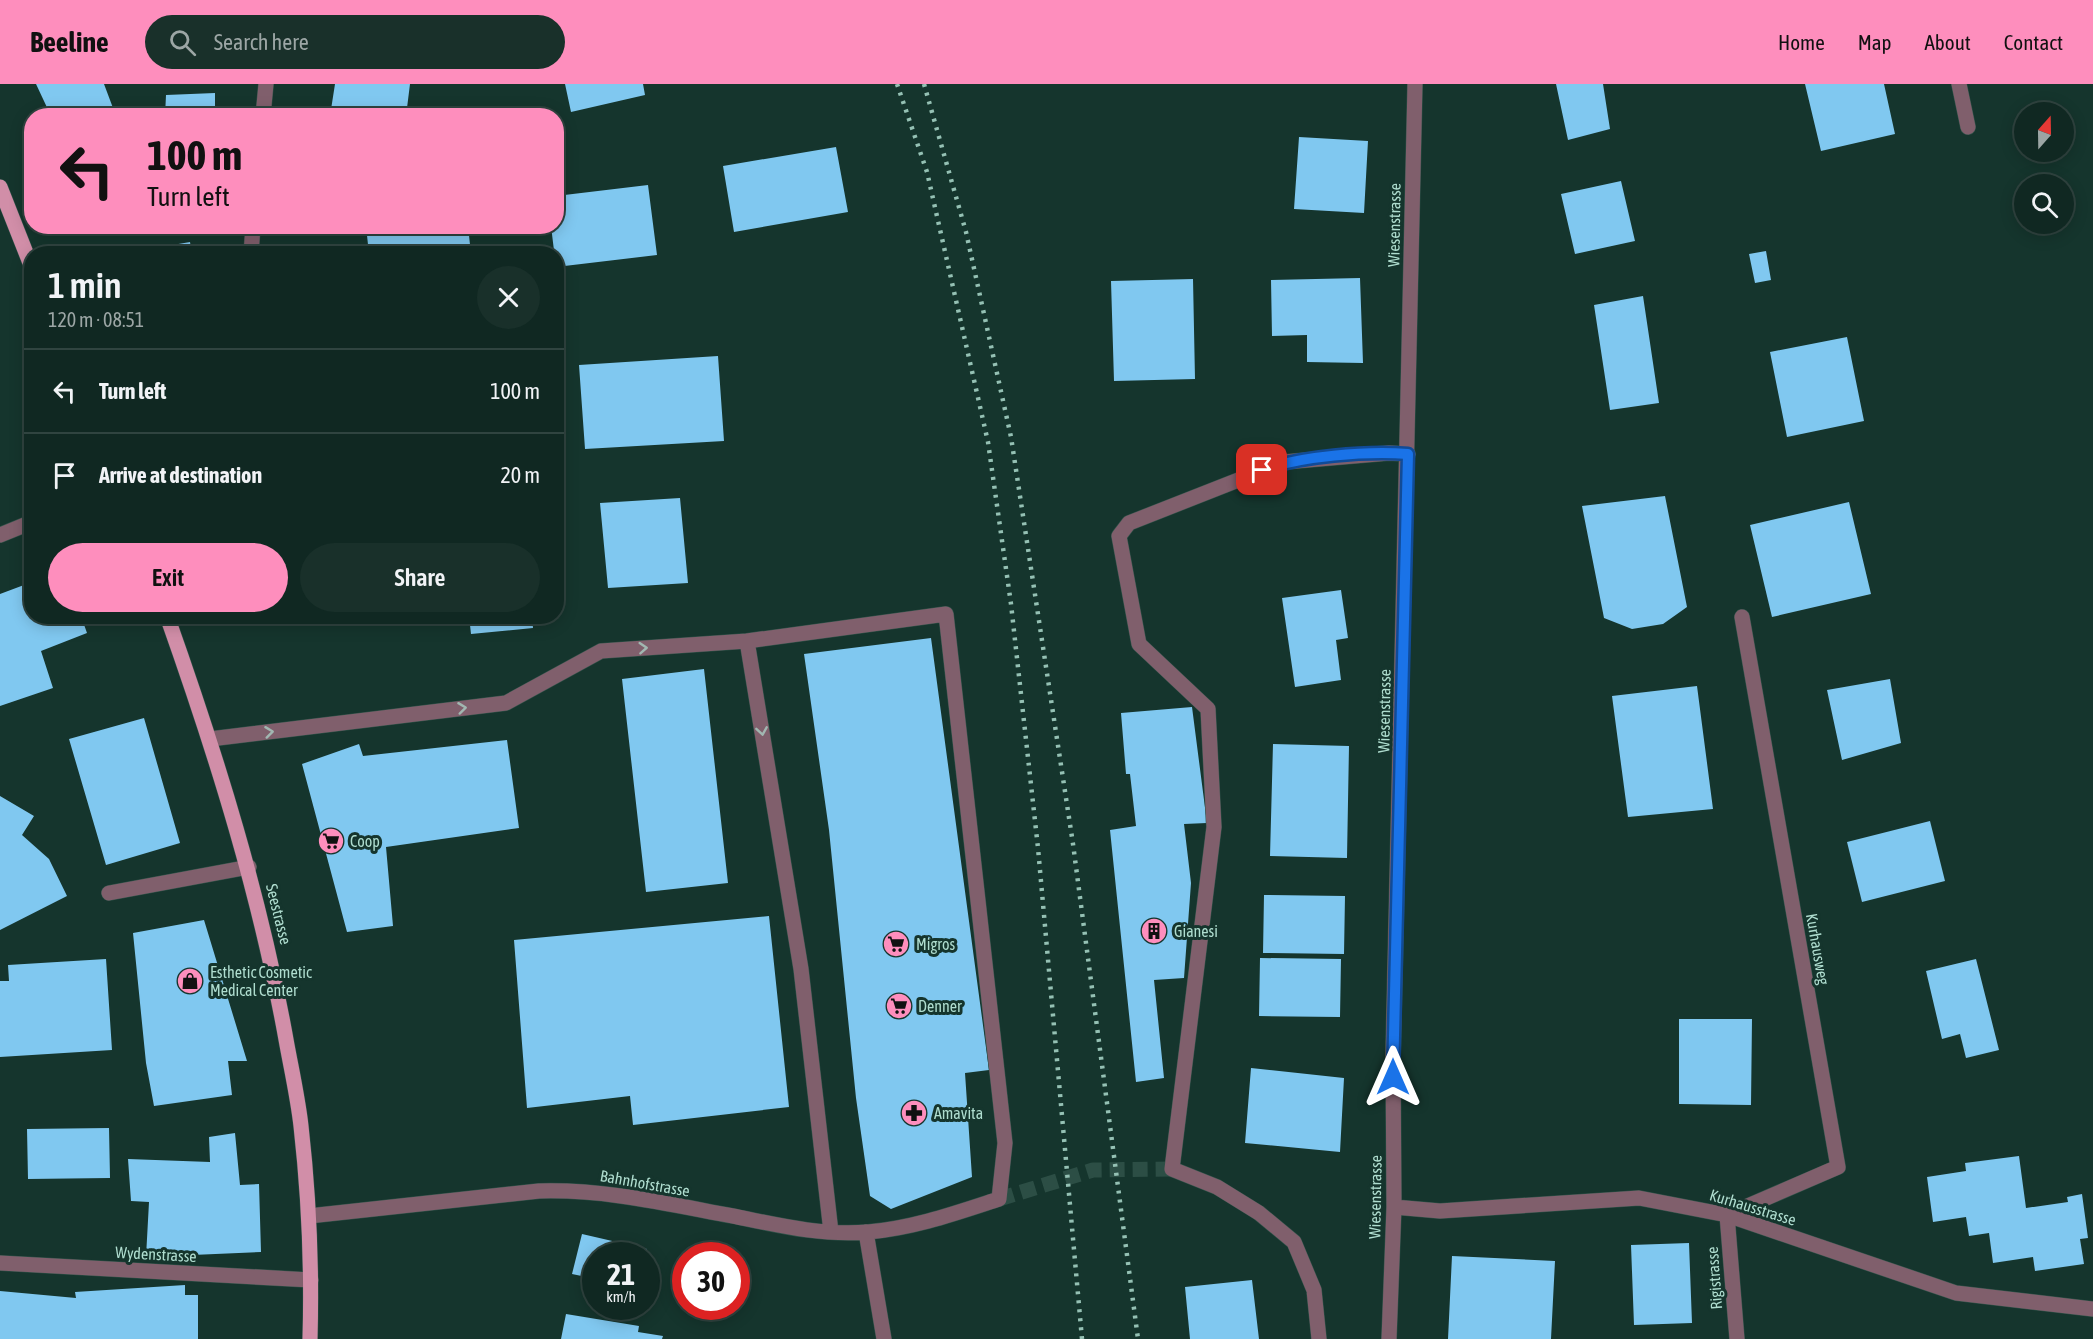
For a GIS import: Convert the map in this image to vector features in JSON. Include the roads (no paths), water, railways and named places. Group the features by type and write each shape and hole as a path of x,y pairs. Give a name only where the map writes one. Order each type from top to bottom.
{"main road":[{"path":"0,188 24,248"},
{"name":"Seestrasse","path":"170,624 210,739 249,867 274,972 301,1123 309,1216 310,1339"}],"street":[{"path":"264,108 266,84"},
{"name":"Wiesenstrasse","path":"1389,1339 1394,1207 1393,1056 1415,84"},
{"path":"1959,84 1968,127"},
{"path":"1319,1339 1314,1290 1294,1242 1251,1208 1217,1187 1173,1169 1214,827 1208,709 1139,644 1119,536 1129,523 1284,462 1389,453 1408,454"},
{"path":"0,535 24,525"},
{"name":"Bahnhofstrasse","path":"309,1216 528,1192 578,1190 618,1195 782,1227 831,1232 867,1232 921,1225 999,1199 1005,1143 946,614 747,641"},
{"name":"Kurhausweg","path":"1727,1215 1838,1167 1742,617"},
{"path":"210,739 506,703 601,651 747,641 801,969 831,1232"},
{"path":"109,893 249,867"},
{"name":"Kurhausstrasse","path":"1394,1207 1440,1211 1640,1198 1727,1215 1956,1293 2093,1309"},
{"name":"Rigistrasse","path":"1727,1215 1737,1339"},
{"path":"867,1232 884,1339"},
{"name":"Wydenstrasse","path":"0,1263 311,1280"}],"tunnel":[{"path":"999,1199 1093,1170 1172,1169"}],"railway":[{"path":"897,84 927,172 988,442 1011,604 1038,848 1082,1339"},
{"path":"924,84 966,232 1011,437 1073,844 1138,1339"}],"place":[{"name":"Coop","path":"331,841"},
{"name":"Gianesi","path":"1154,931"},
{"name":"Migros","path":"896,944"},
{"name":"Esthetic Cosmetic Medical Center","path":"190,981"},
{"name":"Denner","path":"899,1006"},
{"name":"Amavita","path":"914,1113"}]}
